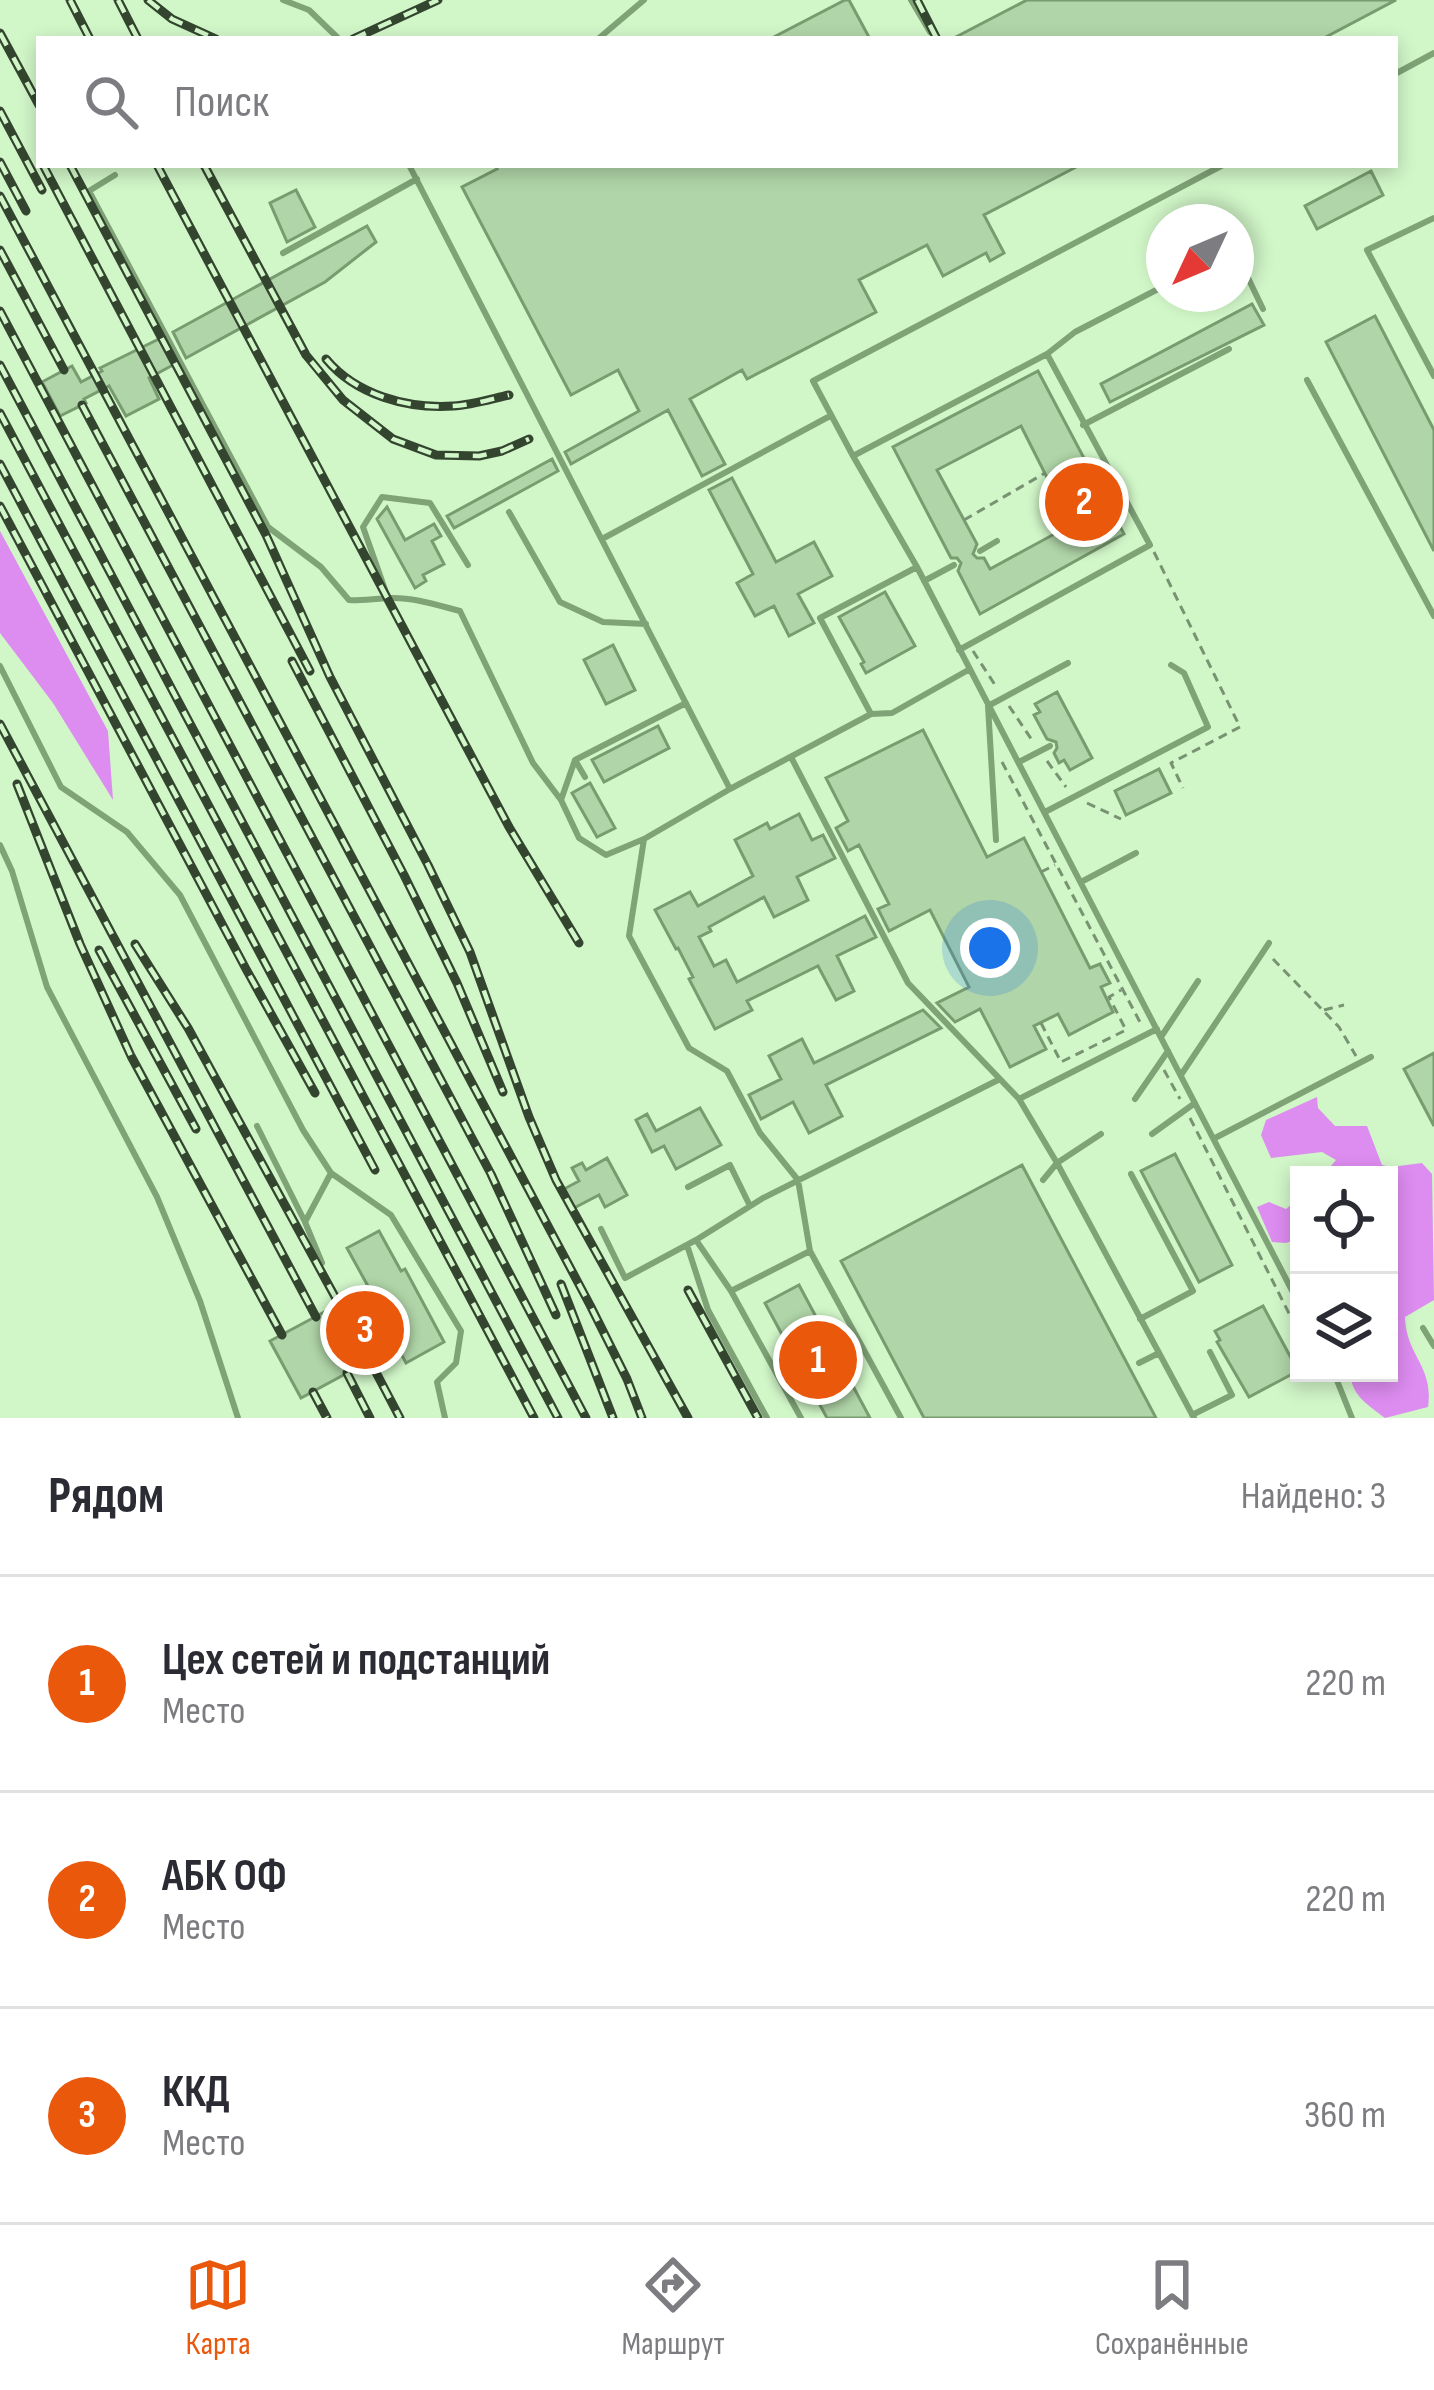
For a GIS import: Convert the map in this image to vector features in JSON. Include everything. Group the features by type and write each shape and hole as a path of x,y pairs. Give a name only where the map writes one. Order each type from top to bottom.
{"lane":[{"path":"283,0 309,10 336,36"},
{"path":"602,36 644,0"},
{"path":"911,0 930,32"},
{"path":"1398,72 1434,53"},
{"path":"412,168 730,789"},
{"path":"1217,168 813,381 917,567 1290,1287"},
{"path":"115,175 89,191 268,527 321,567 349,601 388,598 460,611 533,764 561,800 579,838 606,855 872,714 892,712 970,669"},
{"path":"283,253 417,179"},
{"path":"1433,221 1367,250 1434,376"},
{"path":"1254,290 1263,309"},
{"path":"853,456 1047,354 1075,332 1146,295"},
{"path":"1083,425 1229,350"},
{"path":"959,650 1150,545 1047,354"},
{"path":"1307,380 1434,616"},
{"path":"602,538 830,416"},
{"path":"388,598 363,527 382,496 430,503 468,565"},
{"path":"509,512 560,602 603,622 646,624"},
{"path":"980,551 998,541"},
{"path":"924,581 955,565"},
{"path":"872,714 820,618 917,567"},
{"path":"988,706 1068,663"},
{"path":"1045,812 1208,727 1184,673 1171,665"},
{"path":"0,666 61,787 127,832 180,895 303,1130 331,1173 391,1215 460,1331 456,1363 437,1382 445,1418"},
{"path":"561,800 575,760 686,703"},
{"path":"988,706 996,840"},
{"path":"1018,762 1050,746"},
{"path":"791,758 908,983 1019,1099 1193,1417 1232,1395 1210,1352"},
{"path":"575,760 585,777"},
{"path":"644,838 629,936 689,1048 728,1070 760,1133 799,1180 810,1251 901,1418"},
{"path":"0,845 47,987 157,1197 200,1301 238,1418"},
{"path":"1081,882 1136,853"},
{"path":"1181,1075 1267,947"},
{"path":"1019,1099 1159,1033 1198,982"},
{"path":"1135,1099 1168,1051"},
{"path":"1214,1139 1371,1057"},
{"path":"601,1229 626,1278 750,1206 1000,1079"},
{"path":"1153,1134 1195,1103"},
{"path":"257,1126 322,1263"},
{"path":"1043,1180 1057,1163 1101,1134"},
{"path":"688,1187 730,1165 750,1206"},
{"path":"305,1222 331,1173"},
{"path":"1131,1174 1192,1292 1141,1319"},
{"path":"697,1240 801,1418"},
{"path":"686,1245 708,1310 767,1418"},
{"path":"730,1291 810,1251"},
{"path":"1423,1328 1434,1346"},
{"path":"1139,1363 1159,1353"},
{"path":"1338,1382 1352,1418"}],"path":[{"path":"964,520 1045,473"},
{"path":"1041,872 1056,864"},
{"path":"1267,947 1339,1027 1361,1063"},
{"path":"1041,1023 1061,1062 1126,1030 1109,997 1122,989"},
{"path":"1323,1010 1344,1005"}],"shaded area":[{"path":"0,531 108,731 113,800 53,703 0,633"},
{"path":"1317,1097 1318,1108 1335,1126 1367,1126 1382,1165 1386,1166 1331,1166 1336,1160 1322,1152 1271,1158 1261,1135 1266,1120"},
{"path":"1422,1163 1432,1174 1434,1300 1405,1317 1427,1381 1428,1407 1385,1418 1352,1382 1398,1382 1398,1166"},
{"path":"1269,1202 1286,1209 1290,1206 1290,1242 1272,1242 1257,1207"}],"building":[{"path":"849,0 868,36 776,36"},
{"path":"1027,0 1396,0 1328,36 958,36"},
{"path":"1074,168 984,215 1004,253 990,261 986,253 943,276 927,245 859,280 876,312 747,379 742,370 690,399 725,464 702,476 668,410 571,464 565,452 639,411 618,370 571,395 462,187 497,169"},
{"path":"1371,171 1383,195 1317,229 1305,206"},
{"path":"296,190 315,227 287,242 270,203"},
{"path":"367,226 376,242 325,282 186,358 173,332"},
{"path":"1254,308 1264,325 1110,402 1101,384 1237,312 1254,312"},
{"path":"1375,316 1434,430 1434,551 1326,342"},
{"path":"159,339 173,365 149,378 159,399 126,416 109,386 60,416 42,382 72,366 81,382"},
{"path":"1038,371 1124,534 980,614 958,571 961,563 951,558 893,447","holes":["1021,426 1071,525 990,569 984,558 973,554 977,544 937,470"]},
{"path":"552,459 558,471 454,528 447,516"},
{"path":"732,478 776,562 814,542 832,576 798,594 814,623 789,636 774,606 755,616 737,583 753,574 709,490"},
{"path":"387,507 405,540 434,524 441,536 432,541 444,564 423,575 426,581 415,588 377,519"},
{"path":"885,592 915,646 866,673 839,617"},
{"path":"613,645 635,690 606,704 584,660"},
{"path":"1057,692 1092,758 1070,770 1064,760 1059,763 1056,742 1047,739 1034,715 1040,712 1035,704"},
{"path":"658,726 669,748 604,782 592,760"},
{"path":"923,730 987,857 1024,838 1090,968 1100,964 1110,983 1101,987 1113,1012 1069,1035 1058,1014 1034,1026 1046,1049 1010,1067 980,1009 955,1022 937,1003 969,987 930,910 889,931 878,909 889,904 859,845 848,851 836,828 848,821 826,778"},
{"path":"1159,769 1171,793 1126,815 1115,791"},
{"path":"590,783 615,828 597,837 572,793"},
{"path":"799,814 812,840 823,835 835,858 797,877 808,900 774,917 764,897 709,927 711,931 699,937 714,966 726,960 737,982 865,916 876,937 837,956 854,991 836,1000 818,966 747,1001 752,1010 715,1029 689,979 693,977 655,910 690,892 698,906 753,876 735,840 767,823 770,829"},
{"path":"923,1010 941,1028 826,1085 842,1116 809,1133 793,1102 761,1119 749,1095 781,1079 769,1056 802,1039 814,1063"},
{"path":"1434,1053 1434,1126 1404,1069"},
{"path":"700,1108 721,1145 676,1169 664,1146 652,1152 636,1120 647,1114 656,1131"},
{"path":"1175,1154 1232,1265 1199,1282 1141,1171"},
{"path":"607,1158 627,1195 605,1207 599,1195 574,1208 564,1189 579,1181 572,1168 582,1163 586,1170"},
{"path":"1022,1165 1156,1418 924,1418 841,1261"},
{"path":"379,1231 444,1342 406,1363 397,1346 301,1398 270,1341 369,1288 347,1248"},
{"path":"799,1285 870,1418 827,1418 765,1303"},
{"path":"1263,1306 1290,1356 1290,1375 1249,1397 1215,1331"}],"railway":[{"path":"70,0 88,36"},
{"path":"118,0 136,36"},
{"path":"148,0 172,19 209,36"},
{"path":"360,36 438,0"},
{"path":"917,0 935,36"},
{"path":"0,33 36,99"},
{"path":"0,111 42,190"},
{"path":"0,162 26,211"},
{"path":"45,168 310,671"},
{"path":"72,168 266,535 330,677 470,952 556,1180 688,1418"},
{"path":"159,168 509,827 579,943"},
{"path":"206,168 306,355 343,400 393,439 436,455 479,456 529,439"},
{"path":"0,196 590,1305 642,1418"},
{"path":"0,250 64,370"},
{"path":"0,311 586,1418"},
{"path":"326,359 352,382 401,402 453,406 509,395"},
{"path":"0,365 558,1418"},
{"path":"82,405 491,1174 556,1315"},
{"path":"0,413 534,1418"},
{"path":"0,464 375,1170"},
{"path":"0,506 315,1093"},
{"path":"292,661 457,983 503,1092"},
{"path":"0,724 316,1317"},
{"path":"17,784 80,944 131,1056 282,1335"},
{"path":"135,944 188,1028 339,1304"},
{"path":"99,950 196,1129"},
{"path":"561,1284 613,1418"},
{"path":"688,1290 758,1418"},
{"path":"370,1361 400,1418"},
{"path":"347,1373 370,1418"},
{"path":"313,1392 327,1418"}],"place":[{"name":"АБК ОФ","path":"1084,502"},
{"name":"ККД","path":"365,1330"},
{"name":"Цех сетей и подстанций","path":"818,1360"}]}
